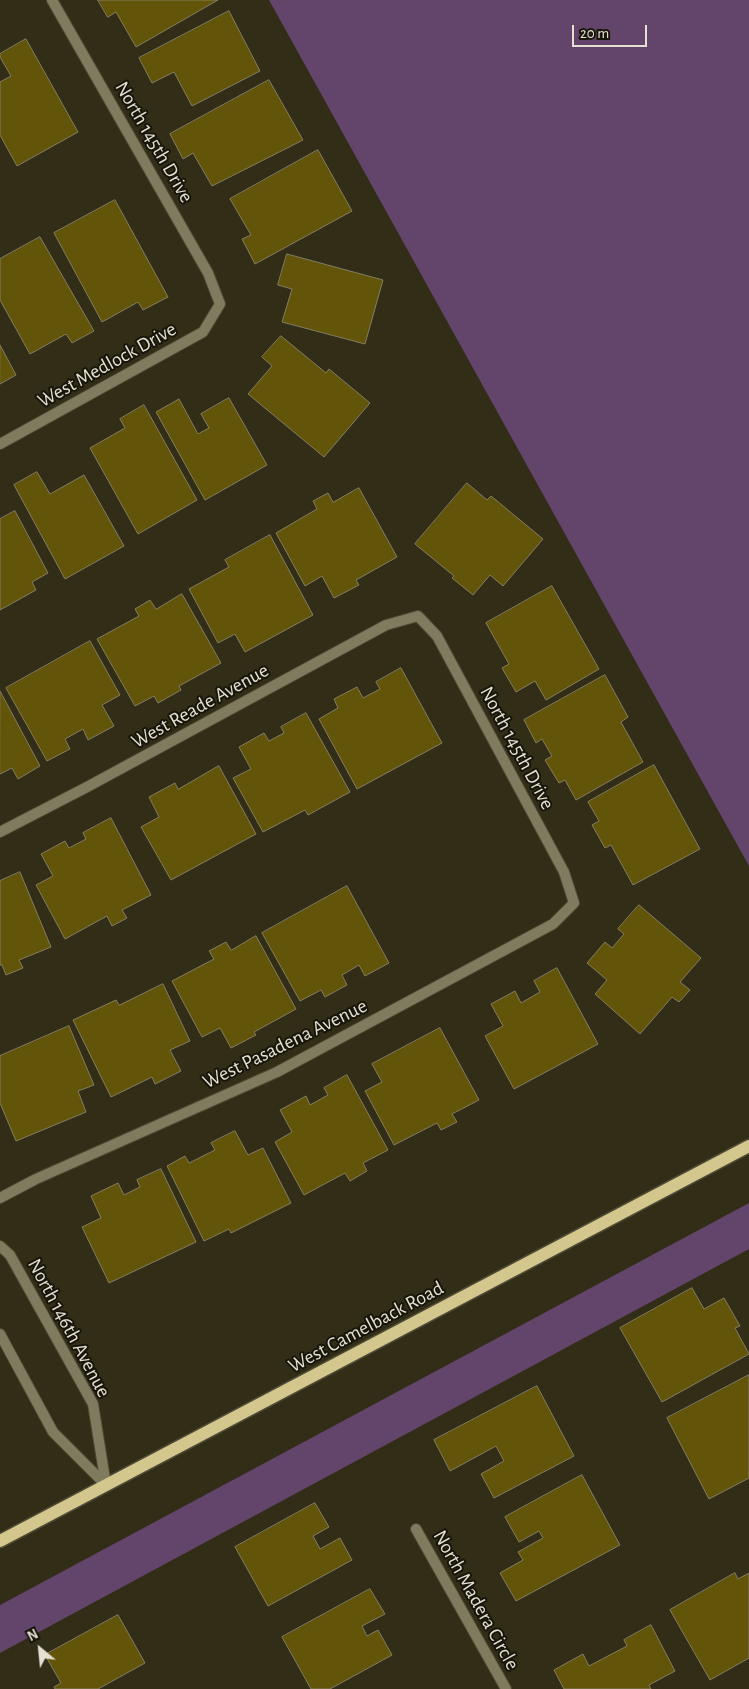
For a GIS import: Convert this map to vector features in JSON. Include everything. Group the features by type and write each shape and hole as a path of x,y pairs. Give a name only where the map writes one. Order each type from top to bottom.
{"main road":[{"name":"West Camelback Road","path":"0,1541 749,1146"}],"street":[{"name":"North 145th Drive","path":"52,0 208,273 220,304"},
{"name":"West Medlock Drive","path":"0,444 203,332 220,304"},
{"name":"North 145th Drive","path":"418,616 437,636 564,872 574,903"},
{"name":"West Reade Avenue","path":"0,832 386,625 418,616"},
{"name":"West Pasadena Avenue","path":"0,1198 36,1179 277,1072 554,924 574,903"},
{"name":"North 146th Avenue","path":"0,1246 10,1255 93,1404 106,1485"},
{"path":"0,1334 53,1432 106,1485"},
{"name":"North Madera Circle","path":"416,1529 506,1689"}],"shaded area":[{"path":"269,0 749,0 749,866"},
{"path":"749,1203 749,1249 0,1653 0,1605"}],"building":[{"path":"98,0 218,0 136,47 116,12 108,17"},
{"path":"229,11 260,71 192,106 174,72 152,83 139,58"},
{"path":"26,39 78,132 17,166 0,135 0,82 11,76 0,54"},
{"path":"269,80 303,140 212,186 193,153 183,159 170,134"},
{"path":"318,150 352,211 255,264 242,239 251,235 230,199"},
{"path":"115,200 168,297 143,310 138,302 102,322 54,233"},
{"path":"40,237 94,331 72,343 66,334 30,354 0,300 0,259"},
{"path":"287,254 383,280 365,344 282,322 292,289 278,285"},
{"path":"281,336 326,373 329,369 370,403 324,457 248,394 272,366 262,357"},
{"path":"0,345 16,375 0,384"},
{"path":"229,398 267,465 205,500 156,412 179,399 198,434 209,428 201,414"},
{"path":"144,405 197,500 138,534 90,448 125,428 120,419"},
{"path":"37,472 50,494 84,475 124,546 65,579 14,485"},
{"path":"467,483 487,500 491,496 543,539 503,586 490,575 473,595 452,578 454,576 415,544"},
{"path":"359,488 397,557 356,580 359,585 334,598 322,576 305,586 276,533 317,509 313,501 328,493 333,502"},
{"path":"15,511 48,573 32,582 36,590 0,610 0,519"},
{"path":"270,535 313,615 245,652 235,634 218,643 189,589 229,567 225,560"},
{"path":"552,586 599,669 546,700 535,681 516,692 502,668 509,664 486,623"},
{"path":"182,594 221,663 179,686 181,690 158,703 154,696 135,706 97,639 139,616 135,609 150,600 156,609"},
{"path":"90,641 120,695 102,705 114,726 88,740 83,729 65,739 70,749 47,761 6,688"},
{"path":"401,668 442,743 357,789 319,719 338,708 334,699 357,687 363,698 380,689 376,682"},
{"path":"605,675 628,717 621,722 643,762 576,800 565,780 559,783 545,760 552,756 542,739 536,743 524,720"},
{"path":"0,691 40,766 18,779 12,768 0,774"},
{"path":"306,713 350,792 308,815 305,810 263,832 233,778 251,769 239,747 264,733 269,741 284,733 281,727"},
{"path":"654,765 700,849 633,885 611,845 605,848 592,825 599,821 588,802"},
{"path":"219,766 256,834 171,880 141,827 159,817 149,797 175,783 178,789"},
{"path":"111,818 151,895 122,910 127,918 112,926 107,916 65,939 36,885 53,876 41,854 65,841 69,848 86,839 83,833"},
{"path":"20,872 51,947 19,960 23,968 6,975 2,965 0,965 0,881"},
{"path":"347,886 389,963 365,976 359,965 342,975 347,985 325,997 321,990 300,1001 262,933"},
{"path":"639,905 701,958 680,982 690,990 679,1002 672,997 640,1034 595,994 607,980 587,963 605,942 612,948 624,934 618,929"},
{"path":"256,936 296,1009 254,1032 256,1035 231,1048 220,1028 202,1037 172,981 214,959 209,951 226,942 231,950"},
{"path":"557,968 598,1044 514,1089 485,1036 503,1026 491,1004 515,991 521,1003 540,992 534,981"},
{"path":"163,984 190,1041 170,1050 181,1071 155,1084 152,1077 111,1097 73,1020 116,1000 119,1005"},
{"path":"69,1026 94,1085 78,1091 86,1112 16,1141 0,1103 0,1056"},
{"path":"440,1028 479,1100 452,1114 457,1122 441,1130 437,1123 394,1145 365,1091 382,1082 372,1064"},
{"path":"347,1075 388,1150 363,1163 367,1171 350,1181 345,1173 304,1195 275,1142 292,1132 280,1110 306,1096 310,1105 328,1095 324,1088"},
{"path":"235,1131 248,1155 263,1148 291,1203 231,1233 229,1229 204,1241 167,1166 185,1156 189,1163 215,1150 211,1143"},
{"path":"161,1169 196,1242 109,1283 82,1227 101,1218 91,1196 118,1183 124,1195 140,1187 137,1180"},
{"path":"692,1288 704,1309 724,1298 740,1326 735,1328 749,1354 662,1402 620,1328"},
{"path":"749,1375 749,1478 709,1499 667,1418"},
{"path":"537,1386 574,1456 494,1498 481,1474 504,1461 496,1446 450,1471 434,1440"},
{"path":"582,1475 620,1545 516,1601 500,1573 523,1560 518,1552 543,1538 539,1531 519,1542 505,1517"},
{"path":"315,1503 329,1527 313,1536 320,1549 340,1538 352,1560 268,1606 235,1547"},
{"path":"735,1573 738,1579 749,1573 749,1658 710,1680 670,1610"},
{"path":"370,1589 385,1614 362,1626 367,1636 378,1630 392,1655 330,1689 311,1689 282,1637"},
{"path":"118,1615 145,1663 98,1689 55,1689 54,1687 61,1683 45,1655"},
{"path":"651,1625 675,1671 649,1685 651,1689 564,1689 554,1670 583,1654 589,1666 627,1646 624,1640"}]}
